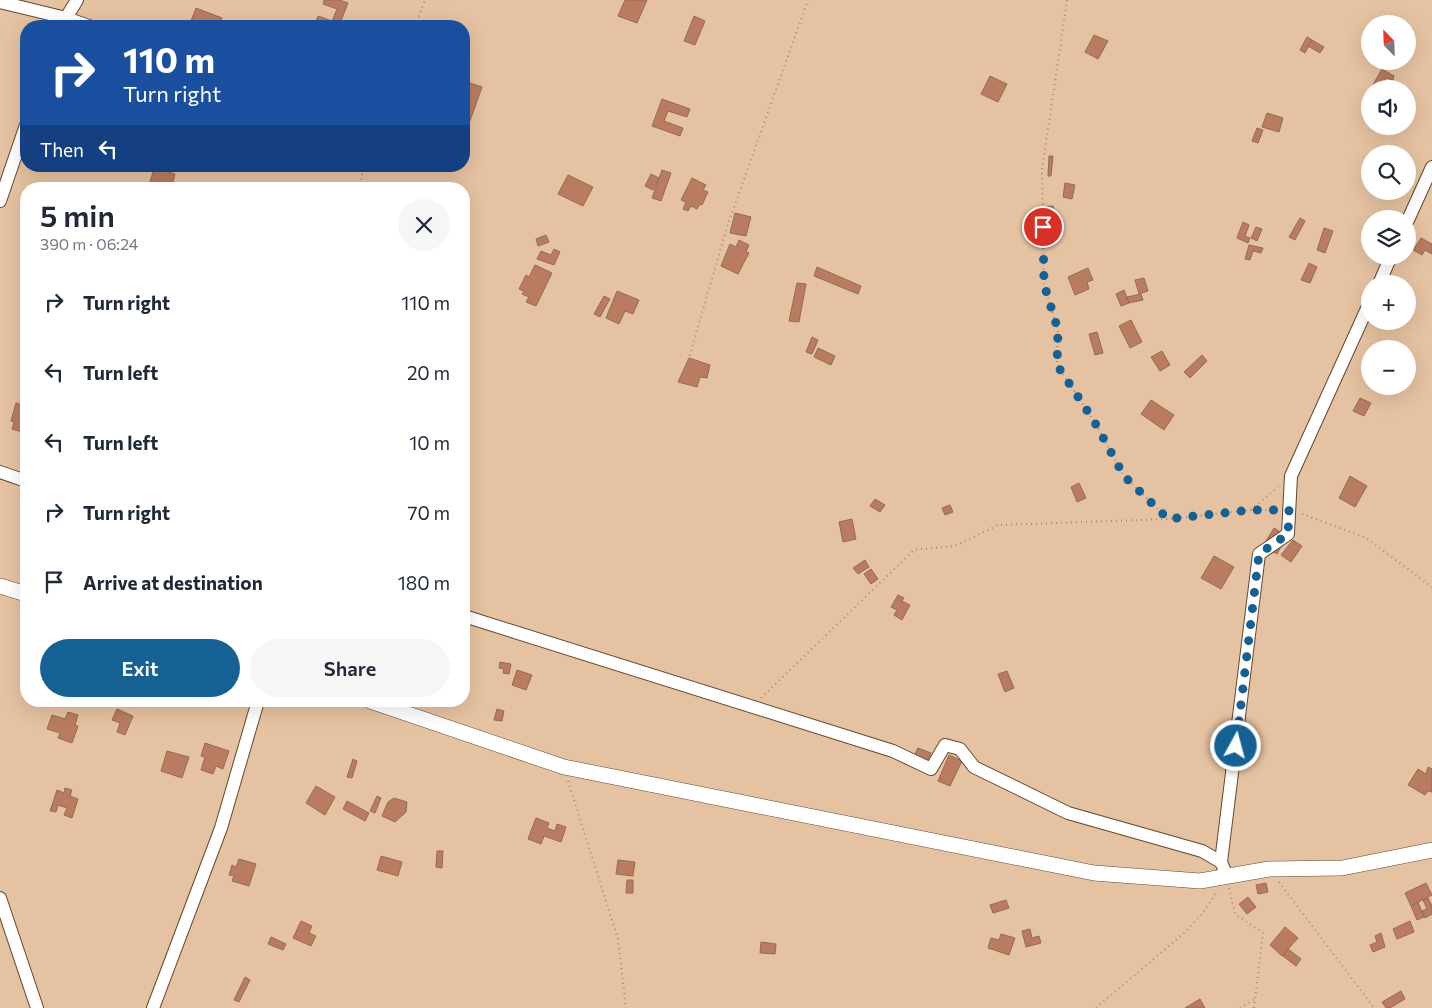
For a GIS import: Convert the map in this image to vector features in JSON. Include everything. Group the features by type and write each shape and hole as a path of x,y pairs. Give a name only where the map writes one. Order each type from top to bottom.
{"street":[{"path":"64,20 77,0"},
{"path":"0,2 57,20"},
{"path":"0,201 20,142"},
{"path":"1412,210 1432,166"},
{"path":"1227,876 1221,862 1259,554 1288,534 1291,476 1361,322"},
{"path":"0,472 20,479"},
{"path":"0,586 20,592"},
{"path":"470,618 893,751 931,769 945,745 960,749 974,768 1068,813 1202,852 1221,862"},
{"path":"153,1008 221,828 256,707"},
{"path":"388,707 564,767 1094,873 1200,881 1269,869 1342,868 1432,850"},
{"path":"0,898 37,1008"}],"path":[{"path":"417,20 424,0"},
{"path":"684,375 727,226 808,0"},
{"path":"1067,0 1042,170 1044,284 1058,330 1057,365 1094,421 1124,476 1168,519"},
{"path":"1251,510 1291,476"},
{"path":"752,707 914,550 955,546 998,525 1168,519 1251,510 1289,510 1366,538 1432,587"},
{"path":"564,767 618,939 626,1008"},
{"path":"1269,869 1374,1008"},
{"path":"1227,876 1235,914 1263,933 1254,1008"},
{"path":"1096,1008 1183,934 1202,914 1227,876"},
{"path":"1240,1008 1256,998"}],"building":[{"path":"324,0 340,0 348,3 341,20 332,20 337,9 323,4"},
{"path":"625,0 647,0 637,23 618,16"},
{"path":"196,8 222,18 221,20 191,20"},
{"path":"318,16 329,20 316,20"},
{"path":"694,16 705,21 695,45 684,41"},
{"path":"1094,35 1108,41 1098,59 1085,52"},
{"path":"1307,37 1312,40 1305,53 1300,50"},
{"path":"1312,40 1324,47 1320,53 1308,46"},
{"path":"1381,70 1394,76 1393,80 1386,78 1385,80 1376,80"},
{"path":"990,76 1007,84 998,102 981,94"},
{"path":"470,83 482,87 470,121"},
{"path":"662,99 690,109 687,117 668,111 664,121 683,128 680,136 652,126"},
{"path":"1267,113 1283,118 1279,132 1262,127"},
{"path":"1257,128 1263,130 1258,143 1252,141"},
{"path":"1049,156 1053,156 1051,176 1048,176"},
{"path":"662,170 671,173 661,201 652,198"},
{"path":"153,172 175,174 173,182 150,182"},
{"path":"651,174 659,178 653,190 645,186"},
{"path":"568,175 593,187 583,206 558,194"},
{"path":"692,178 706,185 703,190 708,192 702,205 700,204 697,209 691,206 688,211 683,209 686,202 681,200"},
{"path":"1065,183 1075,185 1072,199 1063,197"},
{"path":"1053,206 1054,214 1045,215 1044,207"},
{"path":"735,213 751,217 746,236 730,233"},
{"path":"1300,218 1305,221 1295,240 1289,237"},
{"path":"1243,222 1249,225 1245,236 1250,238 1248,243 1237,238"},
{"path":"1256,227 1262,229 1257,241 1251,238"},
{"path":"1324,228 1333,231 1325,253 1317,250"},
{"path":"546,235 549,242 538,246 536,239"},
{"path":"1421,238 1432,244 1432,254 1425,250 1422,255 1416,252 1416,246"},
{"path":"739,240 749,245 746,252 749,253 738,274 721,266 730,244 736,247"},
{"path":"1249,245 1263,248 1261,253 1253,251 1250,260 1245,259"},
{"path":"554,249 560,252 554,265 537,259 541,251 551,255"},
{"path":"1309,263 1317,267 1310,283 1301,280"},
{"path":"535,265 552,273 536,306 526,302 529,297 522,294 524,291 519,289 526,275 529,277"},
{"path":"817,267 861,286 858,294 814,276"},
{"path":"1088,268 1093,280 1087,282 1089,289 1075,295 1068,277"},
{"path":"1144,278 1148,291 1139,294 1135,280"},
{"path":"797,283 806,284 799,322 789,321"},
{"path":"1124,290 1129,303 1121,306 1116,294"},
{"path":"617,291 639,300 633,314 625,311 619,324 606,318"},
{"path":"1141,294 1143,300 1129,303 1127,297"},
{"path":"604,296 610,299 600,317 594,314"},
{"path":"1131,320 1142,342 1130,348 1119,326"},
{"path":"1097,332 1103,353 1095,355 1089,334"},
{"path":"812,337 818,340 812,354 806,352"},
{"path":"818,348 835,356 831,365 814,357"},
{"path":"1162,351 1170,365 1160,371 1151,357"},
{"path":"1202,355 1207,361 1190,378 1184,372"},
{"path":"689,358 710,365 707,378 700,377 697,387 678,382"},
{"path":"1360,398 1371,403 1364,416 1353,411"},
{"path":"1151,400 1174,415 1164,430 1141,414"},
{"path":"16,403 20,404 20,431 12,429 14,422 11,421"},
{"path":"1350,476 1367,486 1355,507 1339,498"},
{"path":"1079,483 1086,498 1077,502 1071,487"},
{"path":"875,499 885,505 880,512 870,506"},
{"path":"950,505 953,512 945,515 942,508"},
{"path":"852,519 856,539 843,542 839,522"},
{"path":"1274,528 1287,536 1277,554 1263,546"},
{"path":"1293,540 1302,546 1291,562 1281,555"},
{"path":"1214,556 1234,567 1221,589 1201,578"},
{"path":"865,560 869,567 858,574 853,568"},
{"path":"871,569 878,579 871,584 864,574"},
{"path":"898,595 904,598 902,601 910,605 902,620 894,615 897,610 891,607"},
{"path":"500,662 511,664 509,674 503,673 504,669 499,668"},
{"path":"517,670 532,675 526,690 512,685"},
{"path":"1007,671 1014,688 1005,692 998,674"},
{"path":"117,709 133,716 125,735 117,732 120,723 112,720"},
{"path":"497,709 504,711 502,721 494,720"},
{"path":"68,712 78,715 75,725 78,726 72,743 58,738 60,733 47,729 52,715 65,719"},
{"path":"205,743 229,751 223,769 216,766 213,774 201,770 205,757 201,756"},
{"path":"918,748 931,753 927,762 914,756"},
{"path":"167,751 189,757 182,778 161,771"},
{"path":"949,755 962,761 950,786 938,781"},
{"path":"353,759 357,761 352,778 347,777"},
{"path":"1428,767 1432,769 1432,792 1428,791 1425,795 1408,785 1418,769 1426,774"},
{"path":"316,786 335,797 325,815 306,803"},
{"path":"65,788 72,790 70,796 78,799 72,818 64,815 67,808 58,805 56,812 50,811 57,790 64,793"},
{"path":"377,796 381,798 375,813 370,811"},
{"path":"394,798 407,802 406,812 395,822 382,816 388,802"},
{"path":"347,801 369,813 365,821 343,809"},
{"path":"536,818 549,823 547,828 555,831 557,824 566,827 561,842 544,836 541,844 528,839"},
{"path":"437,851 443,851 442,868 436,867"},
{"path":"381,856 402,862 398,876 377,870"},
{"path":"239,859 256,864 249,886 232,881 234,876 229,875 232,865 236,867"},
{"path":"618,860 635,862 633,876 616,874"},
{"path":"627,880 633,880 633,893 626,893"},
{"path":"1266,883 1268,892 1258,894 1256,885"},
{"path":"1426,883 1432,895 1411,906 1405,893"},
{"path":"1248,897 1256,907 1247,914 1239,904"},
{"path":"1428,898 1432,906 1432,914 1425,918 1422,911 1427,909 1423,900"},
{"path":"1006,900 1009,908 993,913 990,905"},
{"path":"1418,902 1424,917 1417,920 1411,906"},
{"path":"301,921 312,926 309,933 316,936 311,946 293,938"},
{"path":"1410,921 1414,932 1397,939 1393,929"},
{"path":"1285,927 1298,938 1282,956 1270,945"},
{"path":"1030,929 1032,938 1039,936 1041,943 1026,947 1022,931"},
{"path":"1381,933 1385,947 1373,952 1370,945 1377,942 1375,936"},
{"path":"1001,934 1015,938 1009,955 988,948 991,938 999,940"},
{"path":"271,937 286,944 283,950 268,944"},
{"path":"761,942 776,944 775,954 760,953"},
{"path":"1288,949 1301,959 1296,966 1283,956"},
{"path":"245,977 250,980 239,1002 234,1000"},
{"path":"1401,991 1405,999 1390,1008 1386,1008 1382,1002"},
{"path":"1200,999 1205,1008 1185,1008"}],"route":[{"path":"1043,227 1044,284 1058,330 1057,365 1094,421 1124,476 1168,519 1251,510 1289,510 1288,534 1259,554 1236,746"}]}
